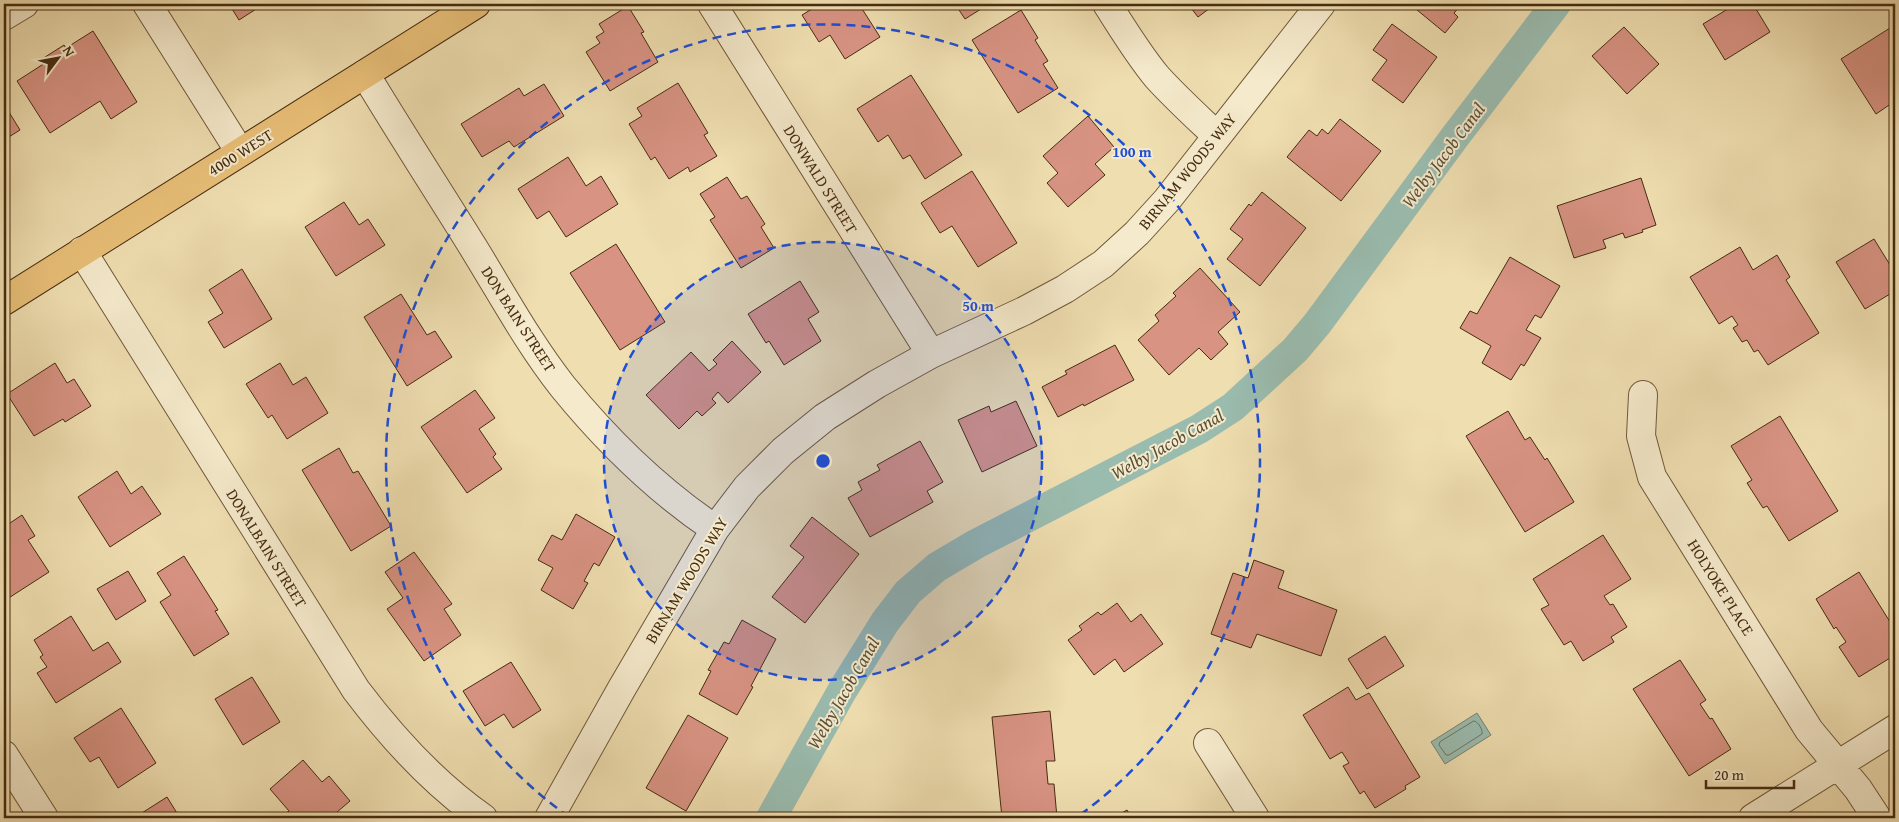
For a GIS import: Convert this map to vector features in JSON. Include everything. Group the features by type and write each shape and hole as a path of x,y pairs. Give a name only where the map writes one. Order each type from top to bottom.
{"main road":[{"name":"4000 WEST","path":"4,301 476,4"}],"street":[{"path":"4,16 24,4"},
{"path":"147,4 240,152"},
{"name":"DONWALD STREET","path":"712,4 931,354"},
{"path":"1107,4 1130,40 1157,76 1187,109 1217,136"},
{"name":"BIRNAM WOODS WAY","path":"550,818 622,688 714,529 747,487 783,451 818,422 877,384 931,354 1024,311 1065,289 1103,264 1137,233 1167,200 1320,4"},
{"name":"DON BAIN STREET","path":"365,74 530,340 562,386 599,429 637,468 689,512 714,529"},
{"name":"DONALBAIN STREET","path":"82,252 356,690 406,752 435,780 484,818"},
{"name":"HOLYOKE PLACE","path":"1643,395 1641,436 1652,477 1810,730 1858,788 1877,818"},
{"path":"1753,818 1895,729"},
{"path":"1208,743 1255,818"},
{"path":"4,754 44,818"}],"water":[{"path":"1477,713 1491,735 1445,764 1431,742"}],"building":[{"path":"229,4 264,4 239,20"},
{"path":"820,4 859,4 880,37 845,59 830,35 819,42 802,15"},
{"path":"955,4 989,4 965,19"},
{"path":"1188,4 1213,4 1214,5 1198,17"},
{"path":"1412,4 1462,4 1454,13 1458,17 1445,33"},
{"path":"1736,4 1753,4 1770,32 1725,60 1703,24"},
{"path":"628,6 644,32 641,33 658,62 610,91 586,52 600,43 596,37 604,32 599,24"},
{"path":"1021,10 1038,38 1035,40 1048,61 1043,64 1058,88 1018,113 972,40"},
{"path":"1392,24 1437,57 1403,103 1372,80 1387,60 1373,50"},
{"path":"1624,27 1659,64 1627,94 1592,56"},
{"path":"1890,28 1895,36 1895,101 1876,114 1841,59"},
{"path":"93,31 137,102 111,119 100,101 50,133 17,81 45,63 42,59 64,45 66,48"},
{"path":"911,75 962,155 925,179 910,155 903,159 888,135 878,142 857,109"},
{"path":"678,83 708,133 704,135 717,156 690,172 688,167 669,179 655,157 651,160 629,124 642,116 637,108"},
{"path":"544,84 564,116 514,147 509,141 482,157 461,124 519,88 524,96"},
{"path":"4,104 20,130 4,140"},
{"path":"1088,116 1114,147 1095,164 1105,175 1068,207 1047,183 1058,173 1043,156"},
{"path":"1340,119 1381,151 1341,201 1287,157 1309,130 1317,136 1322,129 1328,134"},
{"path":"568,157 586,186 601,176 618,204 566,237 549,211 537,219 518,189"},
{"path":"972,171 1017,243 978,267 952,226 940,233 921,203"},
{"path":"727,177 741,199 747,196 765,224 761,227 774,248 741,268 710,220 715,217 700,194"},
{"path":"1641,178 1656,225 1625,238 1623,233 1603,240 1606,248 1574,258 1557,206"},
{"path":"1262,192 1306,228 1260,286 1227,259 1243,239 1230,229 1249,204 1251,206"},
{"path":"344,202 359,225 368,219 385,245 336,276 305,227"},
{"path":"1874,239 1895,273 1895,291 1865,309 1836,262"},
{"path":"616,244 665,322 620,350 570,273"},
{"path":"1740,247 1753,270 1777,255 1790,277 1786,280 1819,333 1768,365 1758,350 1754,352 1747,340 1742,342 1733,328 1738,325 1732,316 1719,324 1690,277"},
{"path":"1510,257 1560,286 1541,318 1535,315 1526,330 1541,338 1524,366 1521,364 1511,380 1482,363 1491,346 1460,328 1470,311 1477,314"},
{"path":"1200,268 1240,312 1218,332 1228,344 1211,360 1199,348 1169,375 1138,340 1159,321 1155,315 1176,296 1173,293"},
{"path":"242,269 272,319 224,348 208,322 223,313 209,290"},
{"path":"800,281 819,312 808,319 821,341 784,365 769,341 766,343 748,314"},
{"path":"401,294 427,335 435,331 452,357 407,386 364,317"},
{"path":"732,341 761,372 728,403 718,392 712,399 716,403 702,416 697,411 679,429 646,395 691,352 709,371 717,364 713,360"},
{"path":"1115,345 1134,380 1058,417 1042,387 1067,374 1065,371"},
{"path":"55,363 67,383 74,379 91,406 65,422 63,419 34,436 7,394"},
{"path":"280,363 293,385 306,377 328,413 287,439 272,415 268,418 246,384"},
{"path":"475,390 495,418 479,429 496,454 493,457 502,469 467,493 421,427"},
{"path":"1016,401 1037,446 982,472 958,420 989,406 991,412"},
{"path":"1508,411 1525,440 1530,437 1545,460 1547,458 1574,502 1525,532 1466,436"},
{"path":"1780,416 1838,511 1789,541 1767,506 1763,508 1747,483 1752,480 1731,446"},
{"path":"920,441 943,482 927,491 933,502 870,537 848,498 862,490 858,482 880,470 877,465"},
{"path":"339,448 353,473 358,471 391,526 351,551 302,470"},
{"path":"117,471 131,494 142,486 161,514 110,547 78,497"},
{"path":"576,514 615,537 599,566 594,563 584,581 588,583 573,609 541,590 553,568 538,560 552,535 562,540"},
{"path":"22,515 35,536 28,540 49,572 4,601 4,527"},
{"path":"812,517 859,554 805,623 772,597 804,557 790,546"},
{"path":"1603,535 1631,579 1604,596 1610,605 1613,604 1627,627 1611,637 1614,642 1583,661 1571,641 1564,645 1541,609 1549,605 1533,579"},
{"path":"414,552 452,604 444,609 461,635 424,661 387,609 403,598 385,572"},
{"path":"184,556 218,610 215,611 229,634 194,656 160,602 171,595 157,573"},
{"path":"1254,560 1284,571 1278,588 1337,610 1321,656 1257,634 1251,648 1211,634 1233,573 1248,578"},
{"path":"128,571 146,601 116,620 97,589"},
{"path":"1859,572 1895,630 1895,655 1859,677 1839,647 1846,642 1836,627 1834,629 1816,599"},
{"path":"1117,603 1131,622 1141,614 1163,644 1124,672 1115,659 1094,675 1068,640 1082,630 1079,626 1098,612 1101,615"},
{"path":"71,616 93,651 108,642 121,662 56,703 37,673 47,667 40,657 43,655 34,640"},
{"path":"742,620 776,639 737,715 699,694 711,671 708,670 724,642 729,644"},
{"path":"1385,636 1404,666 1367,689 1348,659"},
{"path":"1680,660 1706,700 1700,704 1710,719 1712,718 1731,749 1689,776 1633,689"},
{"path":"511,662 541,710 513,728 504,714 485,726 463,691"},
{"path":"252,677 280,722 243,745 215,699"},
{"path":"1348,687 1356,700 1369,693 1420,777 1405,786 1406,789 1375,808 1364,791 1360,794 1343,766 1349,763 1342,752 1330,759 1303,715"},
{"path":"121,708 156,763 118,788 99,757 90,762 74,738"},
{"path":"1050,711 1055,761 1046,761 1048,784 1054,784 1057,818 1002,818 992,717"},
{"path":"688,715 728,738 686,811 646,788"},
{"path":"303,760 322,782 329,776 350,801 330,818 291,818 286,813 289,811 270,789"},
{"path":"167,797 180,818 134,818"},
{"path":"1127,810 1132,818 1113,818"}],"waterway":[{"name":"Welby Jacob Canal","path":"771,818 842,691 885,622 908,592 937,567 976,544 1199,429 1233,407 1295,350 1317,324 1454,138 1556,4"}]}
